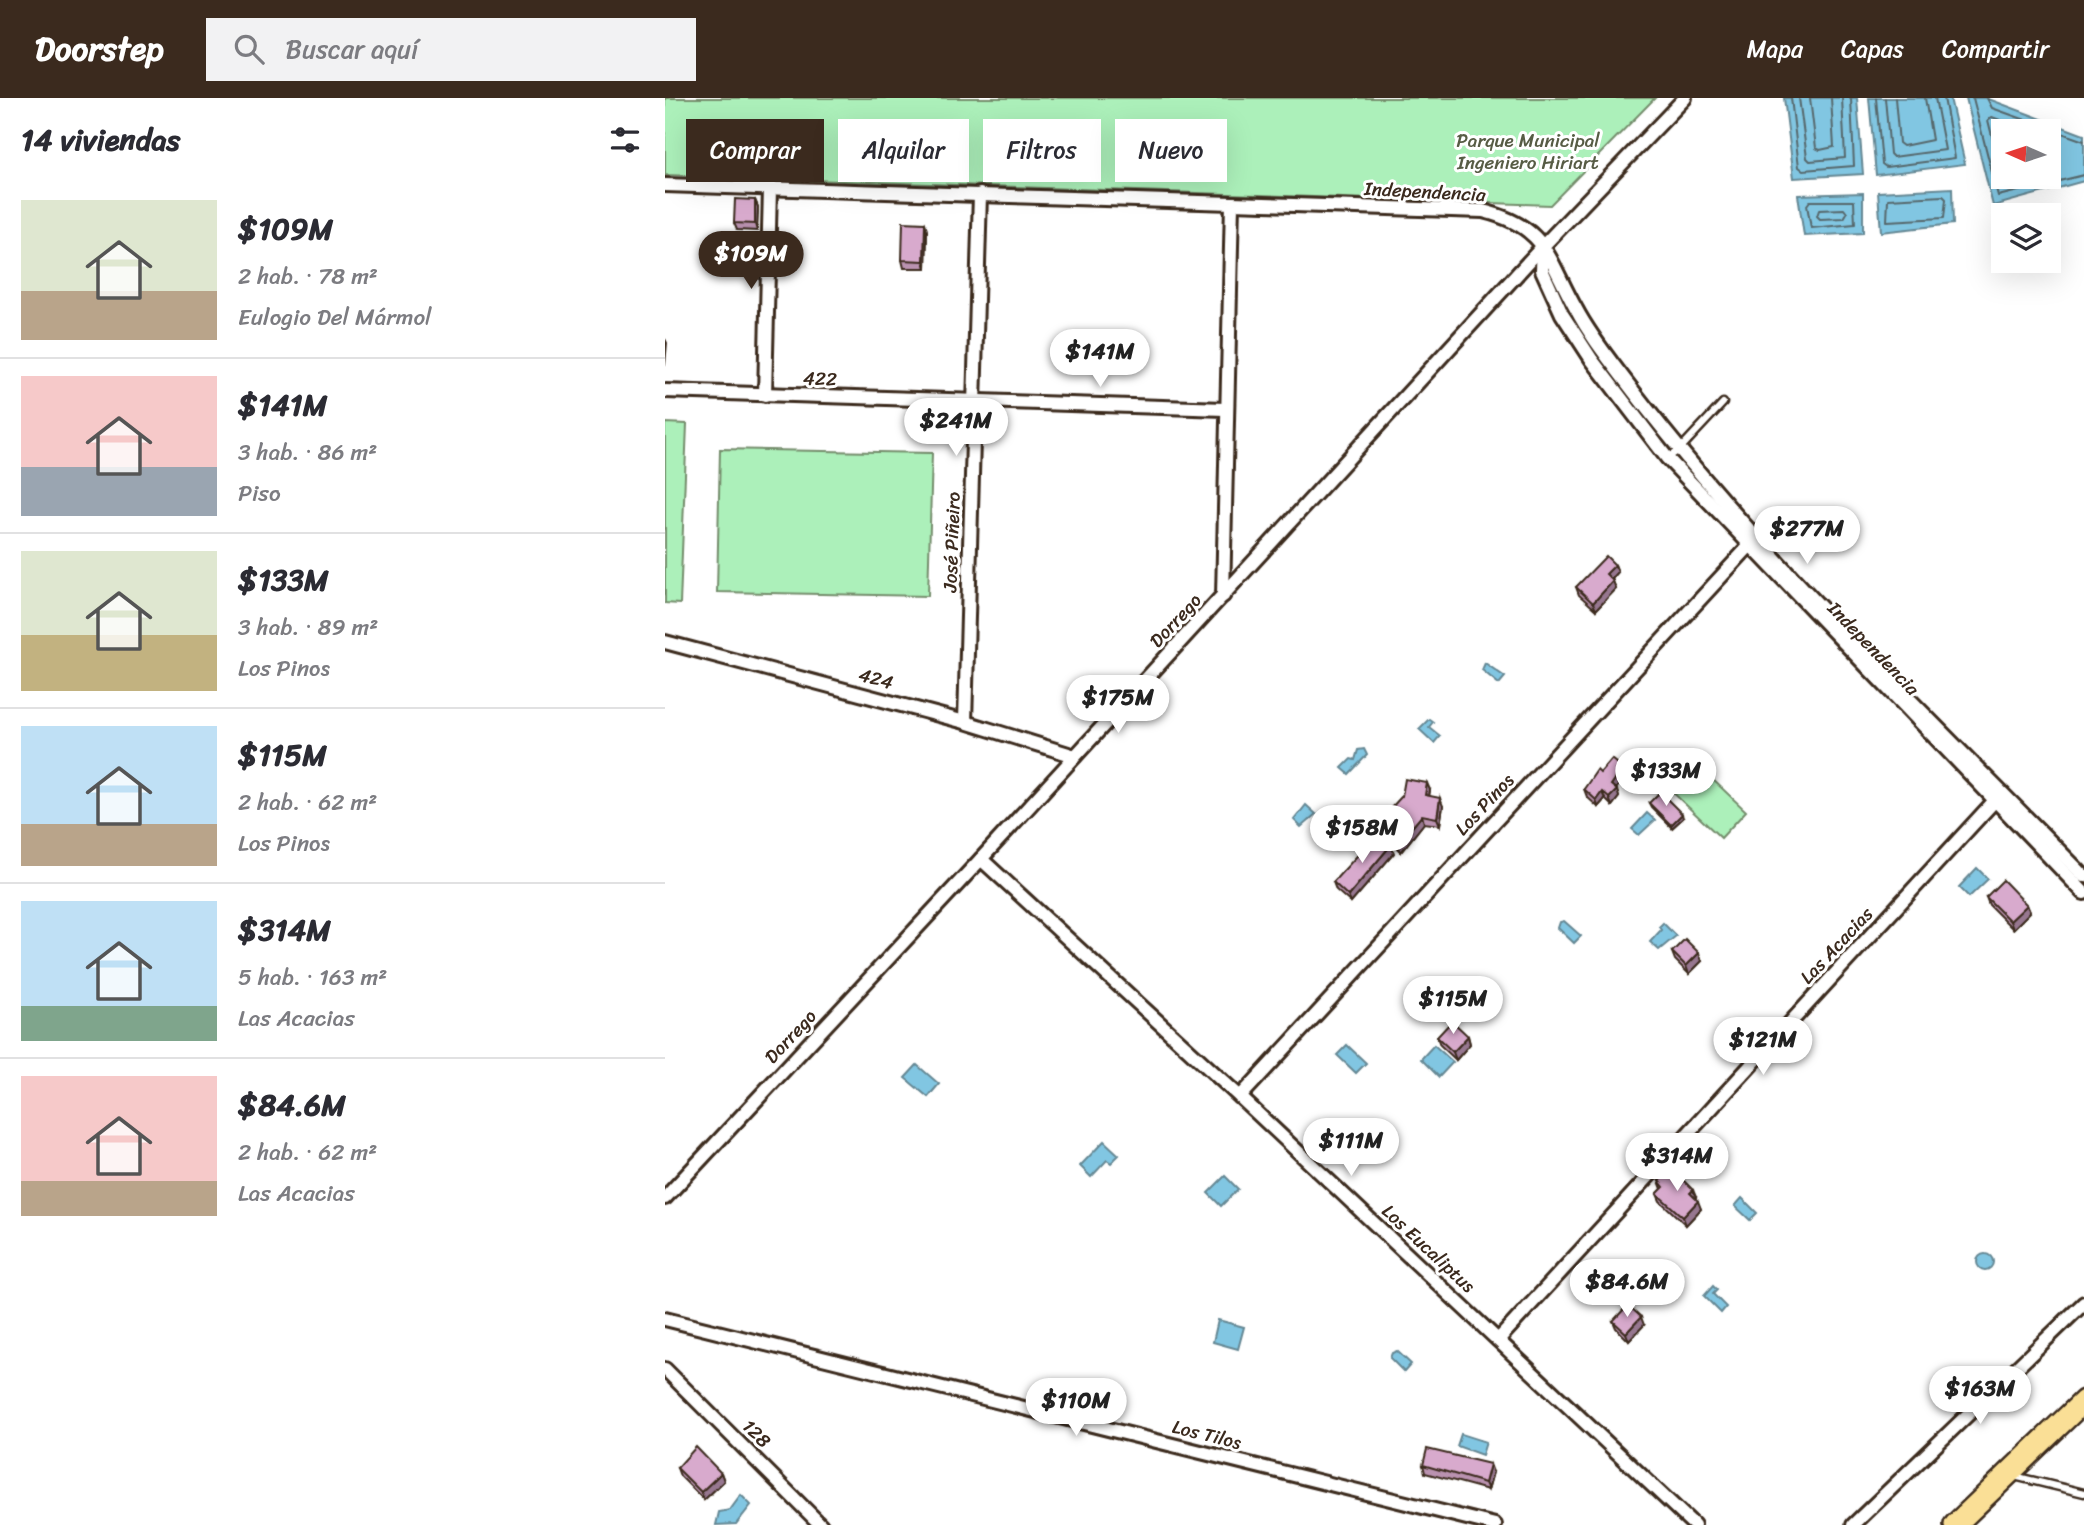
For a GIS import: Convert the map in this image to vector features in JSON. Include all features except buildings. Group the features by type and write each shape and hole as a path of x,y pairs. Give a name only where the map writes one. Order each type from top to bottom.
{"main road":[{"path":"1955,1525 2084,1401"}],"street":[{"name":"Dorrego","path":"665,1198 1223,597 1543,246 1685,98"},
{"name":"Independencia","path":"665,185 1483,211 1516,222 1543,246 1542,270 1562,314 1592,360 1753,542 1998,797 2084,893"},
{"path":"765,395 771,188"},
{"name":"José Piñeiro","path":"965,722 980,194"},
{"path":"1223,597 1225,409 1232,203"},
{"name":"422","path":"665,391 1225,409"},
{"name":"Los Pinos","path":"1240,1097 1753,542"},
{"name":"424","path":"665,642 965,722 1075,757"},
{"name":"Independencia","path":"1998,797 2084,876"},
{"name":"Las Acacias","path":"1498,1340 1998,797"},
{"name":"Los Eucaliptus","path":"981,859 1240,1097 1695,1525"},
{"path":"1853,1525 2084,1303"},
{"name":"Los Tilos","path":"665,1320 1495,1525"},
{"name":"128","path":"665,1368 821,1525"}],"lane":[{"path":"1673,454 1723,403"},
{"path":"2008,1475 2051,1482 2084,1493"}],"green space":[{"name":"Parque Municipal Ingeniero Hiriart","path":"665,98 1655,98 1550,205 872,182 969,182 969,119 838,119 838,181 824,180 824,119 686,119 686,176 665,175"},
{"path":"665,423 687,424 680,604 665,603"},
{"path":"720,449 932,453 928,596 717,592"},
{"path":"1692,760 1746,811 1721,838 1667,787"}],"water":[{"path":"1784,98 1857,98 1863,174 1794,178"},
{"path":"1869,98 1950,98 1965,164 1876,175"},
{"path":"1966,98 1986,98 2042,119 1991,119 1991,189 2055,189 2004,203 1992,203"},
{"path":"2061,126 2084,135 2084,181 2061,187"},
{"path":"1952,188 1953,224 1881,232 1878,192"},
{"path":"1863,193 1863,233 1804,236 1798,195"},
{"path":"1485,663 1505,677 1499,684 1482,670"},
{"path":"1429,719 1433,722 1429,727 1440,736 1434,743 1419,729"},
{"path":"1364,749 1367,755 1349,774 1342,768 1351,759 1355,760 1358,750"},
{"path":"1306,805 1316,814 1301,827 1294,820"},
{"path":"1647,813 1655,820 1639,835 1632,829"},
{"path":"1977,868 1988,879 1969,897 1959,887"},
{"path":"1564,921 1581,936 1574,943 1558,928 1560,922"},
{"path":"1663,923 1676,936 1659,950 1650,942 1661,930 1659,927"},
{"path":"1347,1045 1366,1063 1356,1073 1337,1055"},
{"path":"1434,1045 1453,1062 1439,1077 1421,1059"},
{"path":"917,1065 939,1084 928,1097 905,1078"},
{"path":"1104,1141 1119,1155 1111,1163 1107,1160 1091,1177 1080,1166"},
{"path":"1225,1176 1238,1189 1221,1206 1208,1193"},
{"path":"1742,1198 1757,1213 1750,1220 1735,1206"},
{"path":"1985,1254 1991,1256 1991,1268 1985,1270 1979,1268 1977,1262 1979,1256"},
{"path":"1713,1286 1717,1290 1713,1294 1726,1307 1721,1313 1704,1296"},
{"path":"1218,1320 1244,1327 1238,1349 1213,1342"},
{"path":"1397,1351 1411,1364 1404,1372 1390,1358 1392,1353"},
{"path":"1461,1434 1486,1442 1482,1455 1457,1446"},
{"path":"741,1495 751,1505 736,1524 716,1525 719,1512 730,1510"}]}
